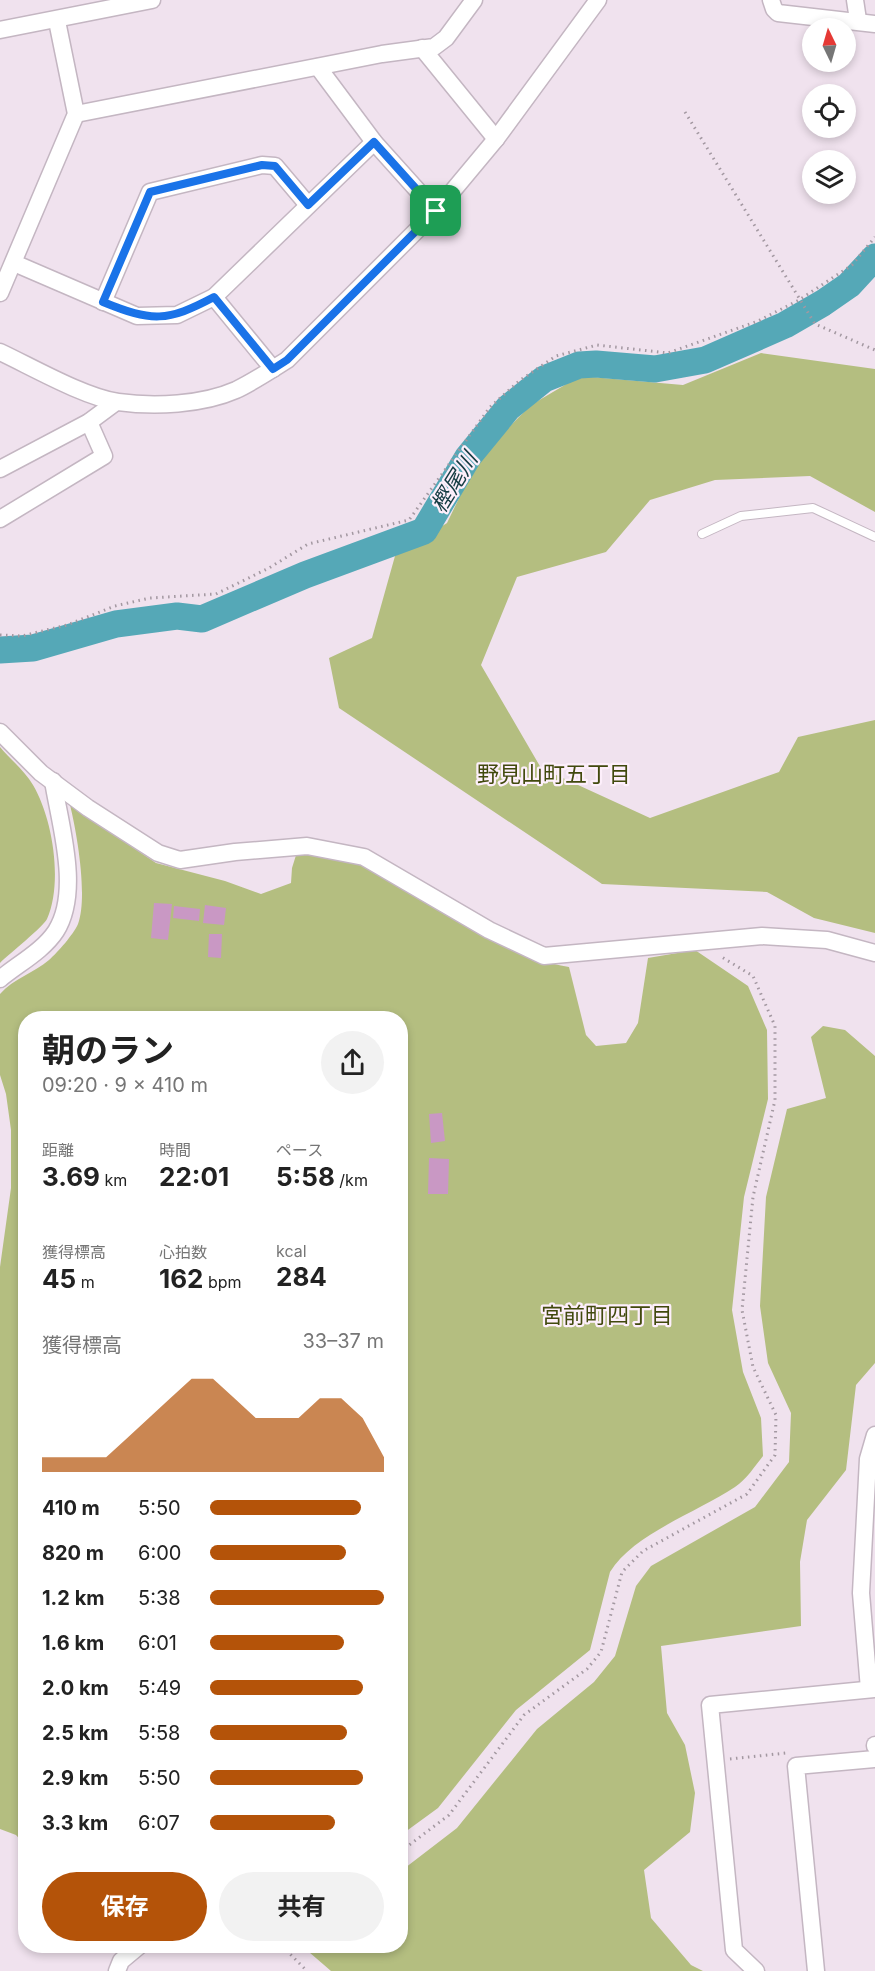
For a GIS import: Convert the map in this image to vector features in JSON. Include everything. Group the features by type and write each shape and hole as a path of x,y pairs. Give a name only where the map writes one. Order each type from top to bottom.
{"street":[{"path":"0,30 57,21 152,0"},
{"path":"76,114 434,47 446,38 474,0"},
{"path":"0,352 65,383 116,402 173,403 202,399 235,391 273,369 287,360 436,211 496,138 598,0"},
{"path":"771,0 778,13 867,22"},
{"path":"855,0 867,22"},
{"path":"0,293 76,114 57,21"},
{"path":"422,48 496,138"},
{"path":"318,67 374,142 436,211"},
{"path":"14,263 137,316 177,315 214,297 374,142"},
{"path":"103,302 150,192 262,165 275,166 308,205"},
{"path":"214,297 273,369"},
{"path":"0,470 89,422 116,402"},
{"path":"0,519 104,456 89,422"},
{"path":"0,732 53,782 88,808 158,853 180,860 235,852 307,846 364,856 489,930 544,956 694,940 773,936 827,940 875,953"},
{"path":"0,979 44,945 56,932 66,911 69,890 53,782"},
{"path":"756,1971 734,1950 710,1705 872,1689 861,1593 868,1459 875,1435"},
{"path":"816,1971 796,1766 875,1759"},
{"path":"117,1971 121,1961 131,1953"}],"lane":[{"path":"702,534 741,516 813,508 875,537"}],"path":[{"path":"685,112 815,324 875,350"},
{"path":"0,635 22,636 115,606 150,598 216,594 268,568 308,544 409,520 490,407 519,381 556,356 597,345 668,353 758,321 800,300 852,266 875,237"},
{"path":"408,1846 449,1815 524,1715 587,1669 601,1652 622,1572 643,1551 747,1494 775,1455 776,1415 753,1367 742,1310 753,1197 775,1100 775,1026 753,976 694,940"},
{"path":"289,1953 307,1971"}],"green space":[{"path":"761,353 875,369 875,512 810,476 715,480 650,500 606,552 517,577 481,665 541,768 650,818 779,772 798,737 875,720 875,933 814,918 767,892 602,884 339,708 329,658 372,638 395,556 447,523 479,457 531,405 580,376 683,385"},
{"path":"0,747 26,775 40,799 54,851 55,870 52,904 47,919 0,963"},
{"path":"70,805 156,863 225,881 261,894 291,883 292,868 297,852 341,859 365,866 514,951 541,961 569,967 586,1035 596,1046 626,1043 638,1023 648,958 695,950 748,986 767,1030 768,1099 744,1197 732,1310 743,1372 761,1418 763,1456 747,1477 735,1487 650,1535 620,1558 610,1572 590,1650 516,1710 438,1808 408,1830 408,1011 18,1011 18,1837 0,1829 0,1267 11,1188 11,1130 6,1094 0,1075 0,994 11,984 49,960 78,924 81,912 82,882"},
{"path":"823,1026 845,1030 875,1056 875,1363 856,1385 846,1470 807,1520 800,1562 801,1626 661,1646 667,1713 685,1745 695,1793 690,1832 644,1870 651,1918 691,1965 703,1971 331,1971 310,1953 408,1953 408,1866 457,1828 537,1729 594,1682 615,1656 636,1586 651,1566 755,1507 789,1462 791,1413 768,1363 760,1306 766,1197 787,1109 826,1098 811,1037"}],"building":[{"path":"154,903 172,904 168,940 151,938"},
{"path":"205,905 226,908 224,925 203,923"},
{"path":"174,906 200,909 199,921 173,918"},
{"path":"209,934 222,934 221,958 208,957"},
{"path":"442,1113 445,1141 431,1143 429,1114"},
{"path":"429,1158 449,1159 448,1194 428,1194"}],"waterway":[{"name":"樫尾川","path":"0,650 33,648 116,624 177,616 202,619 305,575 424,531 468,457 508,408 544,379 579,365 596,364 655,369 705,360 785,325 823,303 849,285 875,257"}],"district":[{"name":"野見山町五丁目","path":"554,774"},
{"name":"宮前町四丁目","path":"607,1315"}],"route":[{"path":"374,142 436,211 287,360 273,369 214,297 177,315 157,317 137,316 103,302 150,192 262,165 275,166 308,205 374,142"}]}
